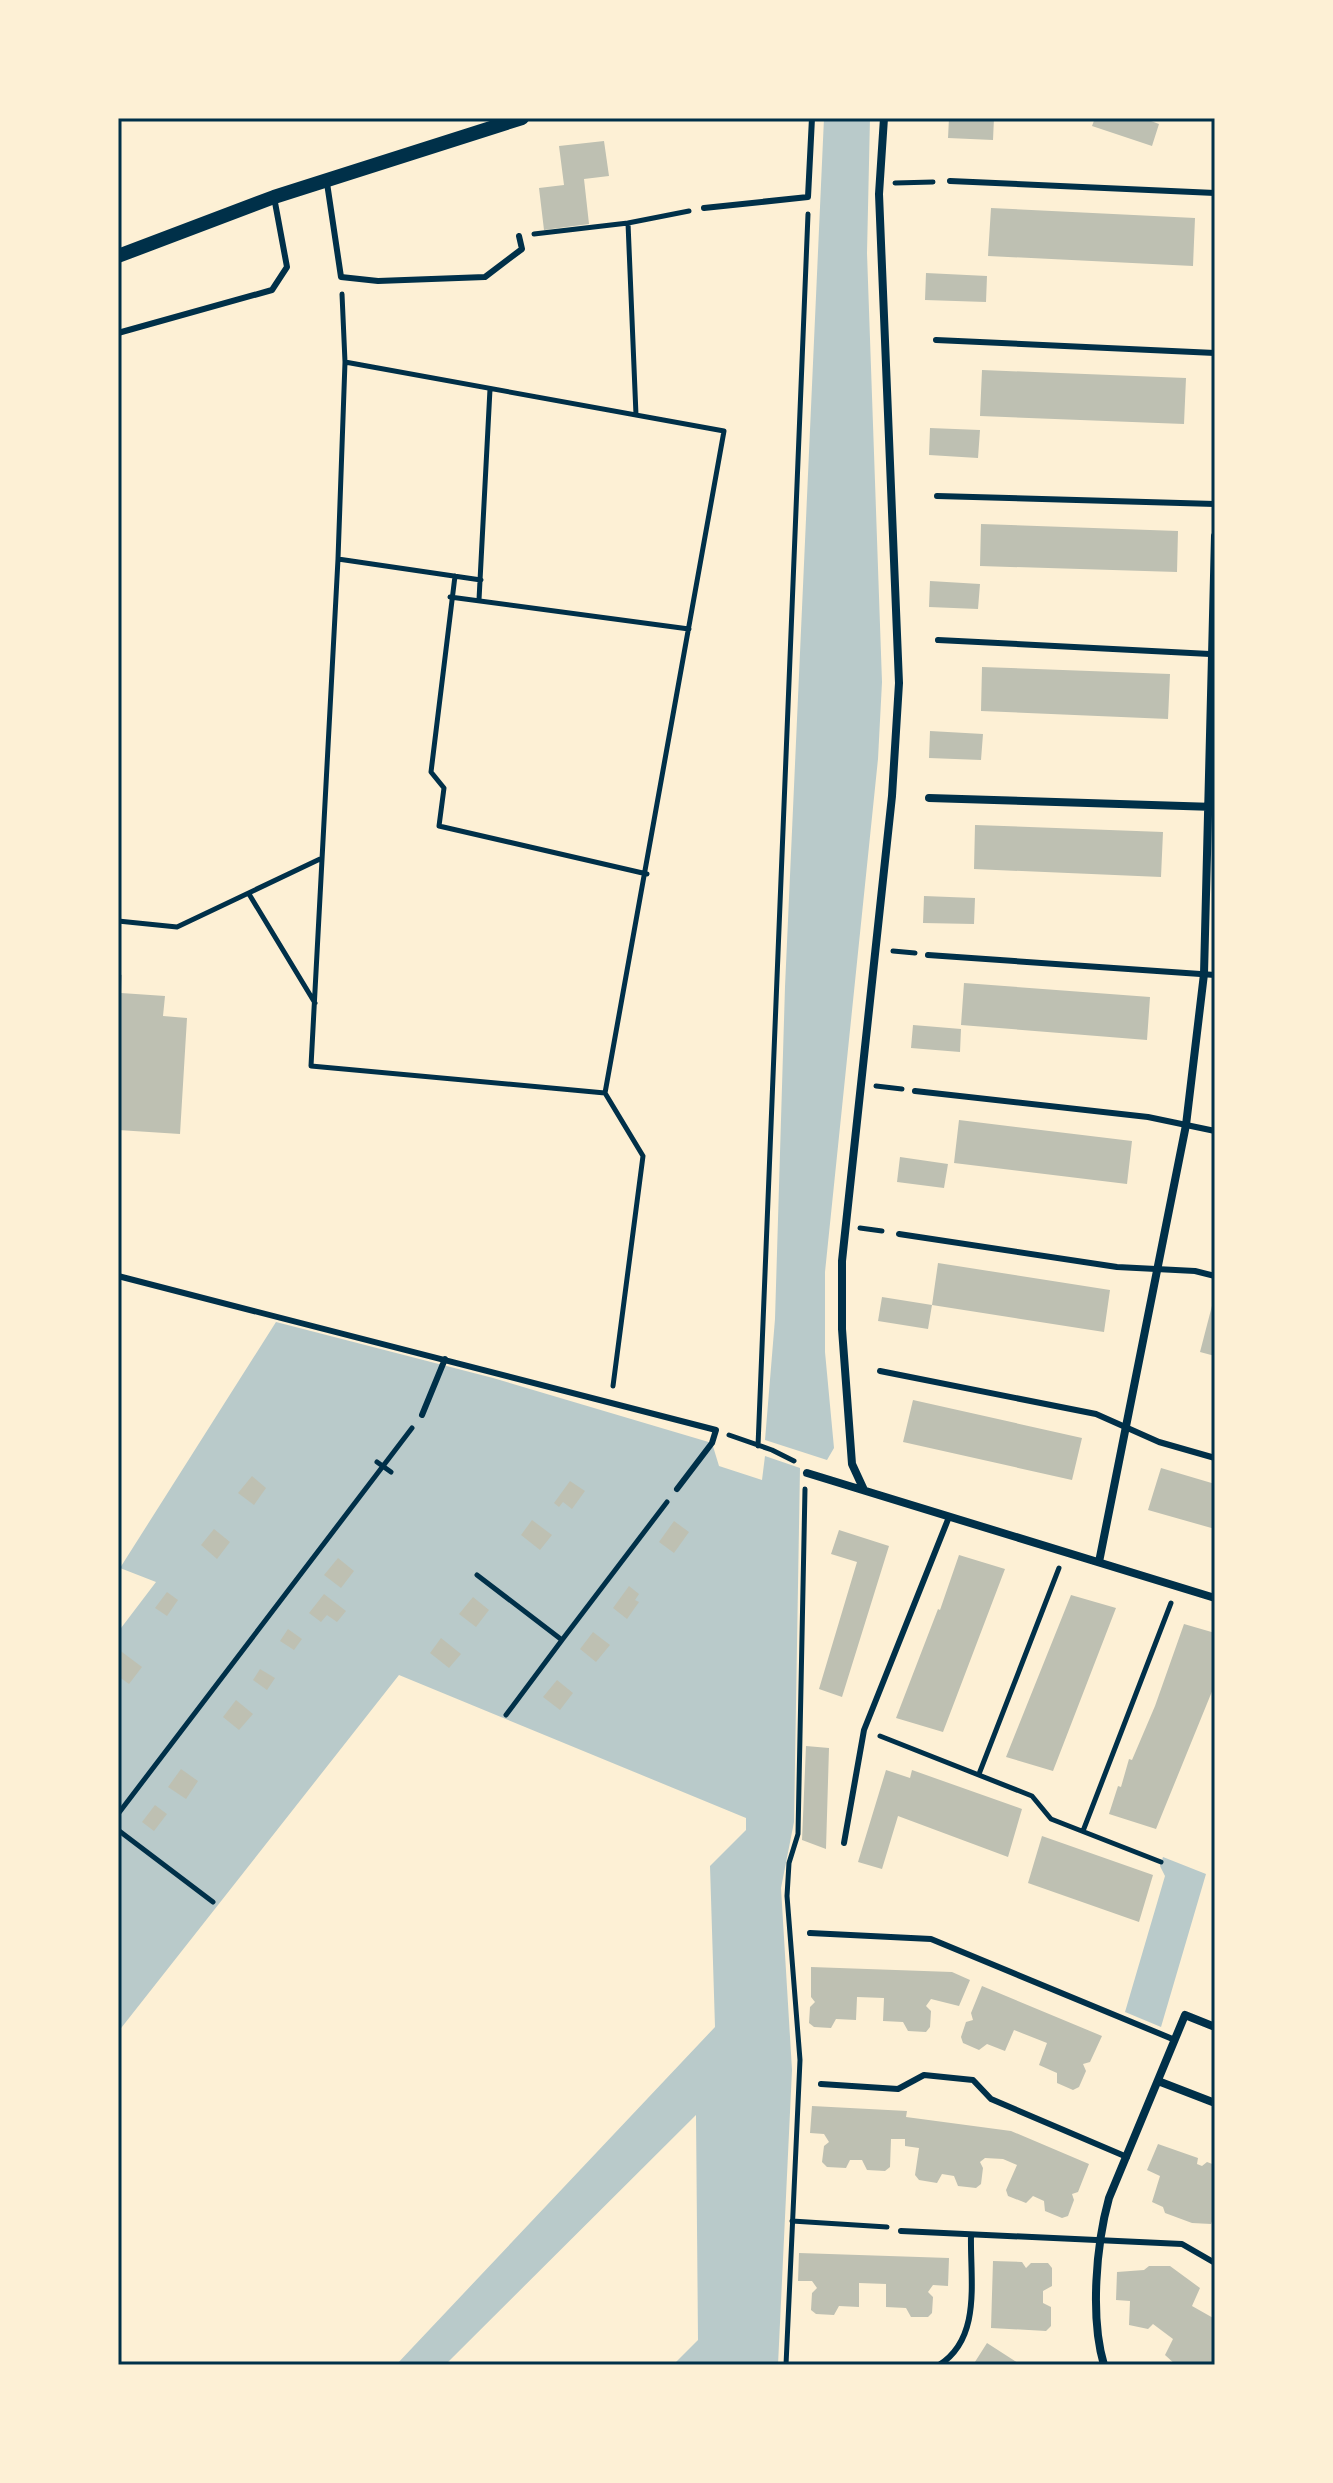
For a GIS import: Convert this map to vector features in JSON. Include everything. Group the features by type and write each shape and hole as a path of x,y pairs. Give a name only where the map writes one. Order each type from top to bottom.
{"street":[{"path":"118,256 274,197 327,183 522,118"},
{"path":"864,1490 852,1464 840,1296 873,949 892,796 899,683 880,183 884,118"},
{"path":"1099,1562 1186,1125 1204,974 1211,807 1210,654 1215,536"},
{"path":"929,798 1211,807"},
{"path":"807,1473 1215,1598"},
{"path":"1104,2365 1096,2326 1101,2241 1109,2198 1185,2015 1215,2027"},
{"path":"1158,2081 1215,2103"}],"lane":[{"path":"704,208 808,197 812,118"},
{"path":"950,181 1215,193"},
{"path":"327,183 341,277 378,281 485,277 522,249 519,236"},
{"path":"118,333 272,290 287,267 274,197"},
{"path":"936,340 1215,353"},
{"path":"937,496 1215,504"},
{"path":"938,640 1210,654"},
{"path":"928,955 1215,975"},
{"path":"915,1091 1148,1117 1215,1131"},
{"path":"899,1234 1117,1267 1195,1271 1215,1276"},
{"path":"118,1276 716,1430 712,1443 677,1489"},
{"path":"422,1415 445,1359"},
{"path":"880,1371 1096,1414 1159,1442 1215,1458"},
{"path":"844,1843 864,1730 949,1517"},
{"path":"810,1933 931,1939 1175,2040"},
{"path":"821,2084 898,2089 924,2075 973,2080 991,2099 1127,2157"},
{"path":"901,2231 1182,2244 1215,2263"},
{"path":"939,2365 952,2357 969,2330 971,2235"}],"path":[{"path":"880,183 950,181"},
{"path":"758,1446 808,197"},
{"path":"519,236 628,223 704,208"},
{"path":"628,223 636,415"},
{"path":"341,277 345,362 338,559 311,1066 605,1093"},
{"path":"345,362 724,431 647,874 605,1093 643,1156 610,1404"},
{"path":"479,600 490,389"},
{"path":"338,559 481,580"},
{"path":"455,576 450,597 431,772 444,788 439,826 647,874"},
{"path":"450,597 689,629"},
{"path":"118,921 177,927 321,858"},
{"path":"249,894 315,1003"},
{"path":"873,949 928,955"},
{"path":"860,1083 915,1091"},
{"path":"845,1226 899,1234"},
{"path":"118,1814 422,1415"},
{"path":"716,1430 772,1450 807,1473 804,1496 798,1834 789,1863 787,1896 800,2060 786,2365"},
{"path":"377,1462 391,1472"},
{"path":"506,1715 677,1489"},
{"path":"979,1774 1065,1552"},
{"path":"477,1575 562,1640"},
{"path":"1083,1831 1177,1587"},
{"path":"864,1730 1032,1796 1051,1819 1161,1862"},
{"path":"118,1830 213,1902"},
{"path":"792,2221 880,2225 901,2231"}],"shaded area":[{"path":"824,118 870,118 867,253 882,682 878,759 825,1272 825,1352 834,1448 827,1460 765,1440 775,1319 785,987"},
{"path":"276,1322 493,1378 712,1443 719,1466 762,1480 765,1456 800,1468 794,1822 781,1888 792,2070 778,2365 673,2365 698,2340 696,2115 445,2365 396,2365 715,2027 710,1866 746,1830 746,1818 399,1675 118,2032 118,1632 156,1582 120,1568"},
{"path":"1163,1857 1206,1874 1161,2027 1125,2012 1165,1876 1160,1866"}],"building":[{"path":"949,118 994,118 993,140 948,138"},
{"path":"1095,118 1143,118 1159,124 1152,146 1092,126"},
{"path":"604,141 609,176 584,179 589,224 544,230 539,188 564,185 559,146"},
{"path":"991,208 1195,218 1193,266 988,256"},
{"path":"926,273 987,276 986,302 925,300"},
{"path":"982,370 1186,378 1184,424 980,416"},
{"path":"930,428 980,430 978,458 929,455"},
{"path":"981,524 1178,531 1177,572 980,566"},
{"path":"930,581 980,584 978,609 929,607"},
{"path":"982,667 1170,674 1168,719 981,711"},
{"path":"930,731 983,734 981,760 929,758"},
{"path":"975,825 1163,832 1161,877 974,869"},
{"path":"924,896 975,898 974,924 923,923"},
{"path":"118,974 122,975 121,993 165,996 163,1016 187,1018 180,1134 118,1130"},
{"path":"964,983 1150,997 1147,1040 961,1025"},
{"path":"913,1025 961,1029 960,1052 911,1048"},
{"path":"959,1120 1132,1141 1127,1184 954,1163"},
{"path":"900,1157 948,1164 944,1188 897,1182"},
{"path":"938,1263 1110,1290 1104,1332 932,1305"},
{"path":"882,1297 932,1305 928,1329 878,1321"},
{"path":"1215,1299 1215,1356 1200,1352"},
{"path":"913,1400 1082,1438 1072,1480 903,1442"},
{"path":"1161,1468 1215,1484 1215,1529 1148,1510"},
{"path":"252,1476 266,1488 254,1505 238,1493"},
{"path":"570,1481 585,1491 572,1509 563,1502 559,1507 554,1503"},
{"path":"532,1520 552,1535 540,1550 521,1535"},
{"path":"674,1521 689,1532 674,1553 659,1542"},
{"path":"214,1529 230,1542 217,1559 201,1545"},
{"path":"839,1530 889,1546 842,1697 819,1689 857,1562 831,1554"},
{"path":"959,1555 1005,1569 943,1732 896,1718"},
{"path":"338,1558 354,1571 341,1588 324,1575"},
{"path":"629,1586 639,1594 635,1600 639,1602 627,1619 613,1608"},
{"path":"167,1592 178,1600 167,1616 155,1608"},
{"path":"324,1594 346,1611 337,1622 327,1615 321,1622 309,1613"},
{"path":"1071,1595 1116,1608 1053,1771 1006,1757"},
{"path":"473,1597 489,1610 476,1627 459,1614"},
{"path":"1184,1624 1215,1633 1215,1684 1156,1829 1109,1814 1129,1759 1132,1760 1155,1706"},
{"path":"288,1629 302,1639 294,1650 280,1641"},
{"path":"593,1632 610,1645 596,1662 580,1649"},
{"path":"441,1638 461,1654 449,1668 430,1653"},
{"path":"118,1649 142,1667 129,1684 118,1676"},
{"path":"260,1669 275,1678 267,1690 253,1680"},
{"path":"557,1680 573,1693 560,1710 543,1697"},
{"path":"236,1700 253,1714 239,1730 223,1717"},
{"path":"806,1746 829,1748 826,1849 802,1840"},
{"path":"181,1769 198,1781 186,1799 168,1787"},
{"path":"886,1770 910,1778 912,1770 1022,1809 1008,1857 898,1816 882,1869 858,1862"},
{"path":"155,1805 167,1814 154,1831 142,1822"},
{"path":"1042,1836 1153,1875 1139,1922 1028,1883"},
{"path":"811,1967 952,1972 970,1980 959,2006 931,1999 926,2006 931,2011 930,2027 926,2032 908,2031 903,2022 883,2021 884,1998 857,1997 856,2020 836,2019 831,2028 814,2027 809,2023 810,2007 815,2002 811,1997"},
{"path":"982,1986 1102,2036 1090,2062 1083,2064 1086,2071 1079,2087 1073,2090 1057,2083 1057,2073 1039,2065 1047,2043 1014,2030 1005,2051 987,2044 979,2050 963,2043 961,2037 966,2022 973,2020 971,2013"},
{"path":"812,2106 907,2111 906,2117 1011,2131 1089,2164 1078,2192 1072,2194 1074,2200 1068,2216 1062,2218 1045,2211 1044,2201 1033,2196 1026,2203 1008,2196 1006,2190 1017,2165 1003,2159 985,2158 980,2162 983,2168 981,2184 976,2188 958,2186 954,2176 942,2174 937,2183 919,2180 915,2175 919,2148 905,2146 905,2139 891,2139 890,2167 885,2171 867,2170 862,2160 850,2160 846,2168 827,2167 822,2162 824,2146 829,2142 824,2134 810,2133"},
{"path":"1158,2144 1198,2158 1197,2164 1202,2166 1207,2162 1215,2165 1215,2214 1211,2224 1192,2223 1165,2213 1163,2207 1152,2202 1160,2176 1147,2170"},
{"path":"799,2253 949,2258 948,2286 933,2285 928,2292 933,2297 932,2313 928,2317 911,2317 906,2308 886,2307 886,2284 859,2283 859,2307 839,2306 834,2315 816,2314 811,2310 812,2293 817,2288 812,2281 798,2281"},
{"path":"993,2261 1022,2262 1026,2268 1031,2263 1048,2263 1052,2268 1052,2286 1043,2291 1043,2303 1051,2307 1051,2326 1046,2331 991,2328"},
{"path":"1149,2266 1170,2266 1200,2288 1192,2306 1215,2319 1215,2365 1176,2365 1165,2355 1173,2339 1153,2324 1148,2329 1129,2325 1130,2301 1116,2300 1117,2272 1144,2270"},
{"path":"987,2343 1021,2365 973,2365"}]}
